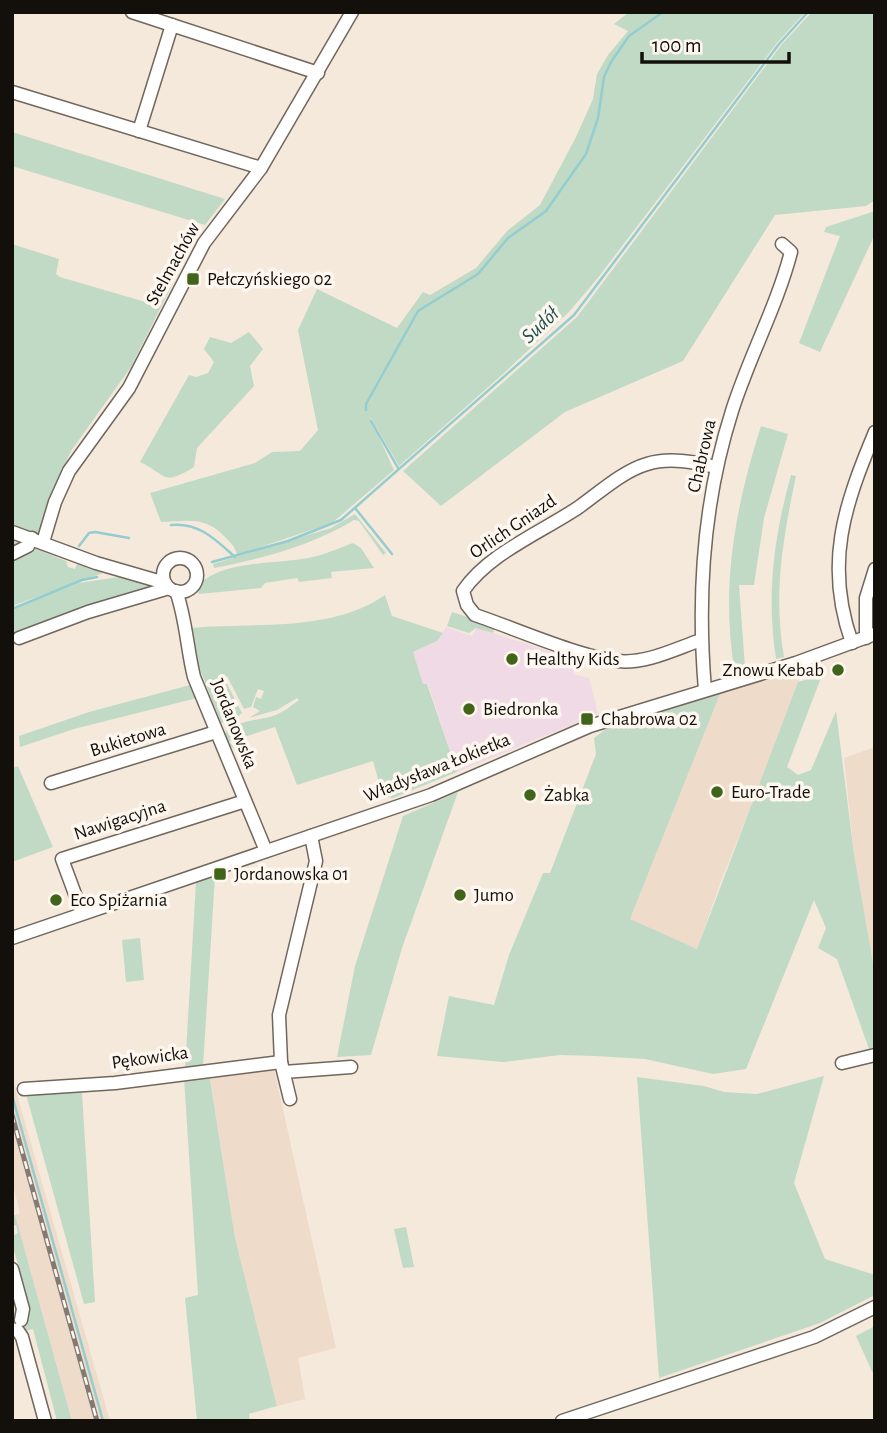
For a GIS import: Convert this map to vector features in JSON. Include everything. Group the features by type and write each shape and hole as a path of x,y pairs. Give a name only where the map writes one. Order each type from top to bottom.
{"street":[{"path":"132,12 318,73"},
{"name":"Stelmachów","path":"37,540 69,471 133,380 204,243 261,168 352,12"},
{"path":"139,131 172,25"},
{"path":"12,92 261,168"},
{"name":"Chabrowa","path":"705,691 701,584 716,467 750,359 786,272 791,252 782,244"},
{"path":"852,643 839,601 838,561 851,494 875,432"},
{"name":"Orlich Gniazd","path":"701,639 648,659 618,661 582,652 474,615 467,605 463,591 471,578 635,469 665,461 689,461 716,467"},
{"path":"12,532 174,588"},
{"path":"12,554 37,540"},
{"path":"19,638 88,612 195,584 198,577 193,564 178,558 166,566 129,572"},
{"path":"166,566 174,588"},
{"path":"871,636 865,608 875,569"},
{"name":"Jordanowska","path":"174,588 182,607 186,648 194,677 266,851"},
{"name":"Władysława Łokietka","path":"12,937 431,795 590,726 871,636"},
{"name":"Bukietowa","path":"51,783 216,732"},
{"name":"Nawigacyjna","path":"82,914 62,859 245,801"},
{"path":"290,1099 283,1067 279,1015 316,861 311,836"},
{"path":"842,1063 875,1055"},
{"name":"Pękowicka","path":"24,1089 283,1067 351,1067"},
{"path":"12,1269 23,1309 17,1325 45,1421"},
{"path":"569,1420 814,1337 875,1307"}],"shaded area":[{"path":"446,627 472,636 477,628 577,660 573,674 589,678 598,714 457,772 428,684 423,684 413,652 437,641"},
{"path":"802,670 791,707 719,886 697,950 630,919 720,694"},
{"path":"875,747 875,974 854,854 844,758"},
{"path":"274,1069 336,1348 298,1358 305,1399 277,1406 235,1238 210,1076"},
{"path":"12,1077 110,1421 72,1421 15,1215 20,1213 12,1181"}],"green space":[{"path":"629,12 805,12 777,43 597,279 569,312 503,374 399,466 369,415 394,470 332,523 237,555 230,542 210,525 195,521 161,522 150,493 255,463 272,452 300,451 318,430 298,330 317,289 397,328 423,292 430,295 476,268 507,231 540,205 593,99 597,74 608,55 628,31 614,24"},
{"path":"812,12 875,12 875,200 866,206 775,215 683,361 565,412 441,506 403,471 577,317 782,44"},
{"path":"12,132 225,199 205,225 12,166"},
{"path":"875,211 875,234 820,352 799,343 840,236 824,232 826,227"},
{"path":"12,244 59,259 56,274 60,277 159,306 174,281 131,367 71,451 48,501 51,503 40,533 12,550"},
{"path":"249,332 263,349 250,366 254,386 197,448 194,467 170,478 140,462 189,375 196,377 208,373 214,362 204,349 210,337 231,343"},
{"path":"761,426 788,434 764,518 754,585 739,585 745,667 735,673 729,610 733,548 744,487"},
{"path":"791,475 796,476 781,566 779,611 784,657 776,659 772,612 773,566"},
{"path":"355,514 386,553 383,555 359,521 354,520 322,537 287,550 214,568 213,564 331,528"},
{"path":"353,543 361,548 374,568 331,572 332,578 299,582 297,578 265,583 261,588 199,594 195,589 204,580 229,569 308,558"},
{"path":"32,547 66,561 68,567 75,569 77,564 103,573 12,606 12,558"},
{"path":"119,577 152,586 154,590 12,634 12,611 18,607 79,583"},
{"path":"385,595 392,616 443,633 437,641 413,652 423,684 427,684 457,772 393,798 383,797 373,761 297,785 275,727 229,742 236,749 229,746 224,734 229,729 240,723 276,715 299,700 297,698 277,710 249,718 260,711 253,707 256,697 261,699 264,691 258,689 251,707 244,709 227,676 224,678 242,713 234,720 221,723 197,662 191,628 316,621 364,607"},
{"path":"452,612 495,626 493,633 476,628 469,633 447,626"},
{"path":"822,675 787,767 798,775 811,770 836,711 854,854 875,974 875,1048 869,1049 837,959 818,948 826,928 814,900 746,1069 713,1074 645,1059 595,1056 560,1055 503,1062 437,1056 449,996 494,1005 509,955 543,873 550,873 596,754 594,738 606,729 720,694 630,919 697,949 798,682"},
{"path":"190,685 197,698 74,729 20,747 19,736 89,712"},
{"path":"18,766 53,847 12,862 12,768"},
{"path":"458,792 402,948 371,1055 337,1057 355,966 403,816"},
{"path":"215,876 203,1067 185,1070 196,882"},
{"path":"140,938 144,980 126,982 122,940"},
{"path":"209,1072 235,1238 277,1406 249,1414 250,1421 197,1421 185,1298 198,1295 184,1078"},
{"path":"824,1076 794,1183 825,1259 875,1275 875,1295 820,1323 659,1378 637,1077 704,1086 724,1092 757,1094"},
{"path":"82,1093 95,1302 84,1304 26,1094"},
{"path":"12,1215 15,1215 72,1421 57,1421 33,1329 25,1331 26,1294 12,1243 12,1236 18,1233 16,1225 12,1226"},
{"path":"406,1227 414,1267 403,1268 394,1229"},
{"path":"875,1326 875,1378 856,1336"}],"waterway":[{"path":"366,410 366,404 418,311 478,274 508,238 546,211 586,154 598,118 604,77 611,62 629,36 663,12"},
{"name":"Sudół","path":"212,562 288,541 341,520 574,315 779,44 808,12"},
{"path":"371,421 398,468"},
{"path":"355,508 392,554"},
{"path":"171,525 199,529 235,557"},
{"path":"79,546 89,533 95,532 129,538"},
{"name":"Sudół","path":"12,609 82,580 97,577"},
{"path":"12,1095 103,1421"}],"railway":[{"path":"12,1115 97,1421"}],"place":[{"name":"Pełczyńskiego 02","path":"193,279"},
{"name":"Healthy Kids","path":"512,659"},
{"name":"Znowu Kebab","path":"838,670"},
{"name":"Biedronka","path":"469,709"},
{"name":"Chabrowa 02","path":"587,719"},
{"name":"Euro-Trade","path":"717,792"},
{"name":"Żabka","path":"530,795"},
{"name":"Jordanowska 01","path":"220,874"},
{"name":"Jumo","path":"460,895"},
{"name":"Eco Spiżarnia","path":"56,900"}]}
